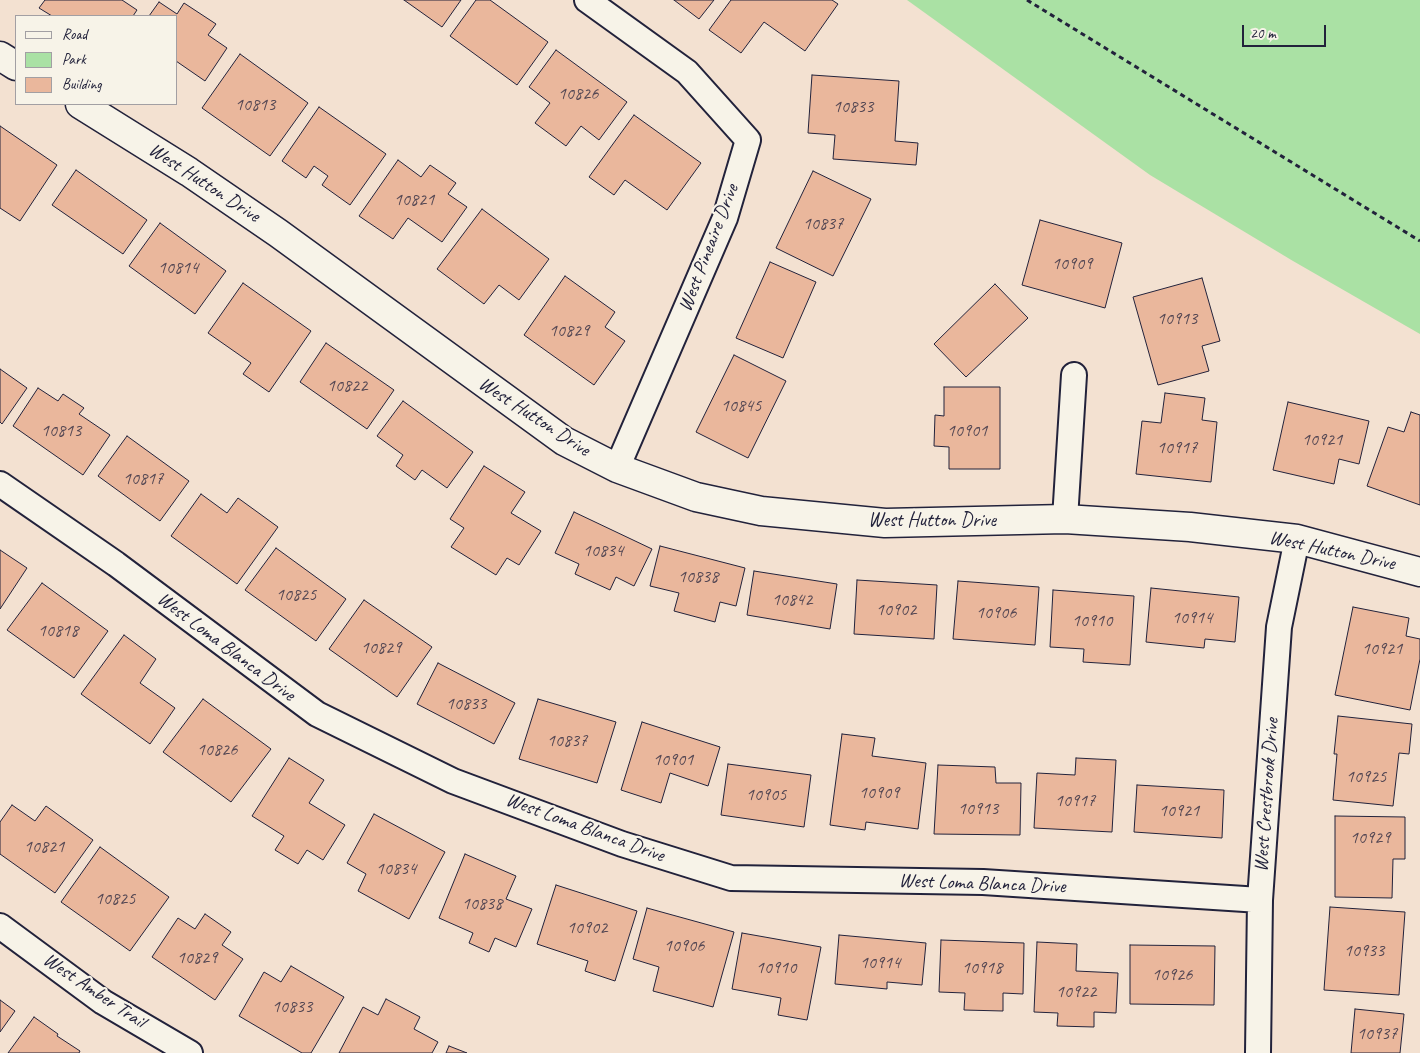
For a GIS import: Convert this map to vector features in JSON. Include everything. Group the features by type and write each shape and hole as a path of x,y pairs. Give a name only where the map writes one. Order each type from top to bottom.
{"street":[{"name":"West Pineaire Drive","path":"587,0 687,72 748,140 725,218 617,468"},
{"path":"0,56 15,65"},
{"name":"West Hutton Drive","path":"82,105 189,172 278,232 564,441 617,468 696,498 761,511 885,523 1064,519 1190,526 1297,539 1420,572"},
{"path":"1064,519 1074,375"},
{"name":"West Loma Blanca Drive","path":"0,484 116,564 317,714 453,780 622,844 731,878 983,882 1260,900"},
{"name":"West Crestbrook Drive","path":"1258,1053 1260,900 1279,627 1297,539"},
{"name":"West Amber Trail","path":"0,926 103,1002 190,1053"}],"path":[{"path":"1027,0 1420,242"}],"green space":[{"path":"907,0 1420,0 1420,334 1293,261 1150,175"}],"building":[{"path":"45,0 122,0 137,10 134,15 50,15 39,8"},
{"path":"404,0 461,0 442,27"},
{"path":"476,0 490,0 548,42 517,85 450,36"},
{"path":"674,0 714,0 699,19"},
{"path":"731,0 832,0 838,4 805,51 764,22 741,53 709,30"},
{"path":"159,2 177,14 184,3 216,24 208,35 227,48 205,81 178,62 178,15 150,15"},
{"path":"556,50 627,102 599,140 581,126 566,146 535,123 550,103 529,87"},
{"path":"240,54 308,103 270,156 202,108"},
{"path":"812,75 899,81 895,141 918,143 916,165 833,159 835,135 808,133"},
{"path":"319,107 386,154 350,205 322,185 328,176 314,166 306,178 282,161"},
{"path":"634,115 701,163 667,210 625,180 614,195 589,177"},
{"path":"0,126 57,165 20,221 0,208"},
{"path":"398,160 421,177 430,165 456,183 448,194 467,207 442,242 408,218 393,239 359,216"},
{"path":"76,170 147,220 123,254 52,205"},
{"path":"813,171 871,199 833,276 776,248"},
{"path":"482,209 549,259 519,300 499,285 484,304 437,269"},
{"path":"1040,220 1122,243 1105,308 1022,285"},
{"path":"160,223 226,271 195,314 129,266"},
{"path":"770,262 816,282 783,358 736,338"},
{"path":"565,276 615,312 605,327 625,341 594,385 524,335"},
{"path":"1202,278 1220,341 1202,346 1209,371 1158,385 1133,297"},
{"path":"243,283 311,331 269,392 243,374 251,363 208,333"},
{"path":"995,284 1028,318 966,377 934,344"},
{"path":"326,343 394,390 367,429 300,382"},
{"path":"734,355 786,381 748,458 696,432"},
{"path":"0,369 27,388 2,424 0,422"},
{"path":"944,387 1000,387 1000,469 949,469 949,447 934,446 935,415 944,416"},
{"path":"38,388 58,401 63,394 84,408 79,414 110,435 83,475 13,426"},
{"path":"1165,393 1205,398 1202,420 1217,422 1211,482 1136,474 1142,421 1161,423"},
{"path":"403,401 473,452 447,488 422,470 415,480 396,466 403,455 377,436"},
{"path":"1288,402 1369,421 1359,464 1339,459 1334,484 1273,470"},
{"path":"1411,412 1420,415 1420,505 1367,486 1388,427 1404,432"},
{"path":"127,436 189,481 160,521 98,476"},
{"path":"484,466 525,492 511,513 541,531 519,565 507,558 496,575 451,547 464,528 450,519"},
{"path":"201,494 227,513 238,498 278,527 237,584 171,536"},
{"path":"574,512 652,549 634,586 616,577 610,590 575,574 579,564 555,553"},
{"path":"660,546 745,568 736,606 720,602 715,622 674,611 679,593 650,586"},
{"path":"276,548 346,599 316,641 245,590"},
{"path":"0,550 27,568 0,609"},
{"path":"754,571 837,584 830,629 747,615"},
{"path":"857,580 937,585 934,639 854,634"},
{"path":"958,581 1039,587 1035,645 953,639"},
{"path":"42,583 108,631 74,678 7,630"},
{"path":"1151,588 1239,597 1235,642 1205,639 1204,648 1146,642"},
{"path":"1053,590 1134,596 1130,665 1083,662 1084,649 1050,647"},
{"path":"364,600 432,647 397,697 329,649"},
{"path":"1353,607 1409,618 1406,636 1420,639 1420,659 1410,710 1335,695"},
{"path":"124,635 156,659 140,683 175,708 150,744 81,694"},
{"path":"438,663 515,703 494,744 417,704"},
{"path":"203,699 271,749 231,802 163,752"},
{"path":"538,699 616,722 597,783 519,759"},
{"path":"1338,716 1412,724 1409,754 1399,753 1393,806 1333,800 1337,754 1334,754"},
{"path":"642,722 720,747 708,786 670,773 661,803 621,790"},
{"path":"842,734 875,738 872,756 926,763 918,829 866,822 865,830 830,825"},
{"path":"289,758 324,780 309,803 345,825 323,860 307,850 298,864 275,850 284,836 252,816"},
{"path":"1076,758 1116,760 1112,832 1034,828 1037,773 1075,775"},
{"path":"728,764 811,775 804,827 721,815"},
{"path":"938,765 995,767 996,783 1021,783 1020,835 934,834"},
{"path":"1137,785 1224,790 1222,838 1134,832"},
{"path":"12,805 35,821 46,806 93,840 55,893 0,854 0,822"},
{"path":"374,814 445,852 409,919 358,891 366,874 347,863"},
{"path":"1335,816 1405,817 1405,859 1393,859 1392,898 1335,897"},
{"path":"100,847 169,897 130,951 61,902"},
{"path":"465,854 516,876 506,899 532,909 516,947 495,938 489,952 469,943 473,933 439,918"},
{"path":"556,885 637,911 615,981 585,971 588,961 537,944"},
{"path":"1330,907 1405,912 1399,995 1324,990"},
{"path":"647,908 734,932 713,1007 653,991 659,967 633,959"},
{"path":"205,914 231,932 222,945 243,959 215,1000 152,957 178,918 195,929"},
{"path":"742,933 821,947 807,1020 778,1015 781,998 732,989"},
{"path":"839,935 926,943 922,985 887,982 887,989 835,984"},
{"path":"941,940 1024,943 1023,994 1003,993 1003,1011 964,1010 965,993 939,992"},
{"path":"1037,942 1077,944 1076,971 1118,973 1116,1013 1094,1012 1094,1027 1057,1026 1058,1013 1034,1012"},
{"path":"1130,945 1215,946 1214,1005 1130,1004"},
{"path":"291,966 344,997 311,1053 302,1053 239,1016 264,972 281,982"},
{"path":"386,999 420,1017 414,1029 438,1042 432,1053 339,1053 363,1007 378,1015"},
{"path":"0,1000 15,1011 0,1032"},
{"path":"1355,1009 1404,1014 1400,1053 1351,1053"},
{"path":"34,1017 58,1034 57,1036 80,1051 79,1053 8,1053"},
{"path":"449,1046 467,1053 446,1053"}]}
